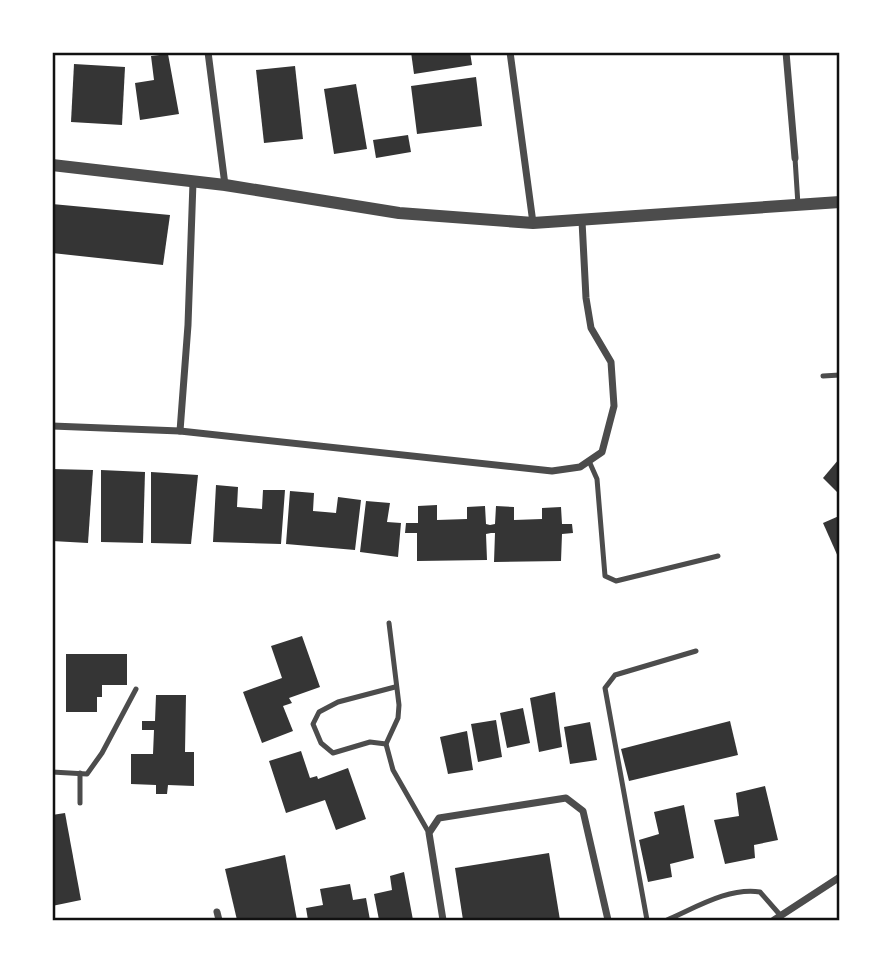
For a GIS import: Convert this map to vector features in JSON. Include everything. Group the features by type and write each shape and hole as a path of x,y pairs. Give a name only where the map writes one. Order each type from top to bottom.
{"street":[{"path":"208,52 225,185"},
{"path":"510,52 533,223"},
{"path":"786,52 795,158"},
{"path":"52,165 225,185 399,213 533,223 839,202"},
{"path":"180,431 188,325 193,182"},
{"path":"52,426 180,431 552,471 580,467 602,453 614,406 611,362 591,328 586,298 582,221"},
{"path":"443,920 429,833 439,818 566,798 583,811 608,920"},
{"path":"777,918 839,877"}],"lane":[{"path":"795,158 798,205"},
{"path":"823,376 839,375"},
{"path":"589,461 597,480 605,576 615,582 718,556"},
{"path":"389,624 399,705 398,719 386,744 393,770 429,833"},
{"path":"648,920 605,688 615,675 696,651"},
{"path":"386,744 370,742 333,753 321,743 313,724 318,712 338,702 395,687"},
{"path":"52,772 87,774 102,753 136,690"},
{"path":"80,773 80,803"},
{"path":"667,920 715,899 747,890 760,892 777,918"}],"building":[{"path":"411,52 470,52 472,65 414,74"},
{"path":"168,54 179,114 140,120 135,83 154,80 151,56"},
{"path":"74,64 125,67 122,125 71,122"},
{"path":"295,66 303,139 264,143 256,70"},
{"path":"476,77 482,126 417,134 411,86"},
{"path":"356,84 367,149 334,154 324,89"},
{"path":"408,135 411,152 376,158 373,140"},
{"path":"52,204 170,215 163,265 52,253"},
{"path":"839,459 839,494 823,478"},
{"path":"52,469 93,470 88,543 52,541"},
{"path":"101,470 145,472 143,543 101,542"},
{"path":"151,472 198,475 191,544 151,543"},
{"path":"216,485 238,487 237,507 262,509 263,490 285,490 281,544 213,542"},
{"path":"290,491 314,493 313,511 336,513 338,497 361,500 355,550 286,544"},
{"path":"366,501 390,503 387,522 401,523 398,557 360,552"},
{"path":"437,505 437,520 467,519 467,507 485,506 486,524 490,525 495,524 496,506 514,507 514,520 542,519 542,508 561,507 562,524 572,524 573,533 562,534 561,561 494,562 495,533 491,533 486,534 487,560 417,561 417,533 405,533 406,523 418,523 418,506"},
{"path":"839,516 839,559 823,523"},
{"path":"302,636 320,687 289,698 292,703 283,706 293,731 262,743 243,692 282,678 271,646"},
{"path":"66,654 127,654 127,685 102,685 102,697 97,697 97,712 66,712"},
{"path":"555,692 562,747 539,752 530,698"},
{"path":"156,695 186,695 185,752 194,752 194,786 168,785 167,794 156,794 156,785 131,784 131,754 153,754 154,730 142,730 142,721 155,721"},
{"path":"523,708 530,743 507,748 500,713"},
{"path":"496,720 502,757 478,762 471,724"},
{"path":"730,721 738,755 629,781 621,749"},
{"path":"590,722 597,760 570,764 564,727"},
{"path":"467,731 473,770 448,774 440,737"},
{"path":"301,751 310,778 317,776 318,779 348,768 366,819 336,830 325,800 286,813 269,761"},
{"path":"765,786 778,840 754,845 755,858 725,864 714,820 739,816 736,793"},
{"path":"684,805 694,858 670,864 672,877 648,882 639,840 659,834 654,812"},
{"path":"65,813 81,900 52,906 52,815"},
{"path":"549,853 560,920 463,920 455,868"},
{"path":"285,855 297,920 237,920 225,869"},
{"path":"404,872 413,920 379,920 374,894 392,890 390,876"},
{"path":"350,884 353,900 366,898 370,920 308,920 306,908 323,905 320,889"}]}
